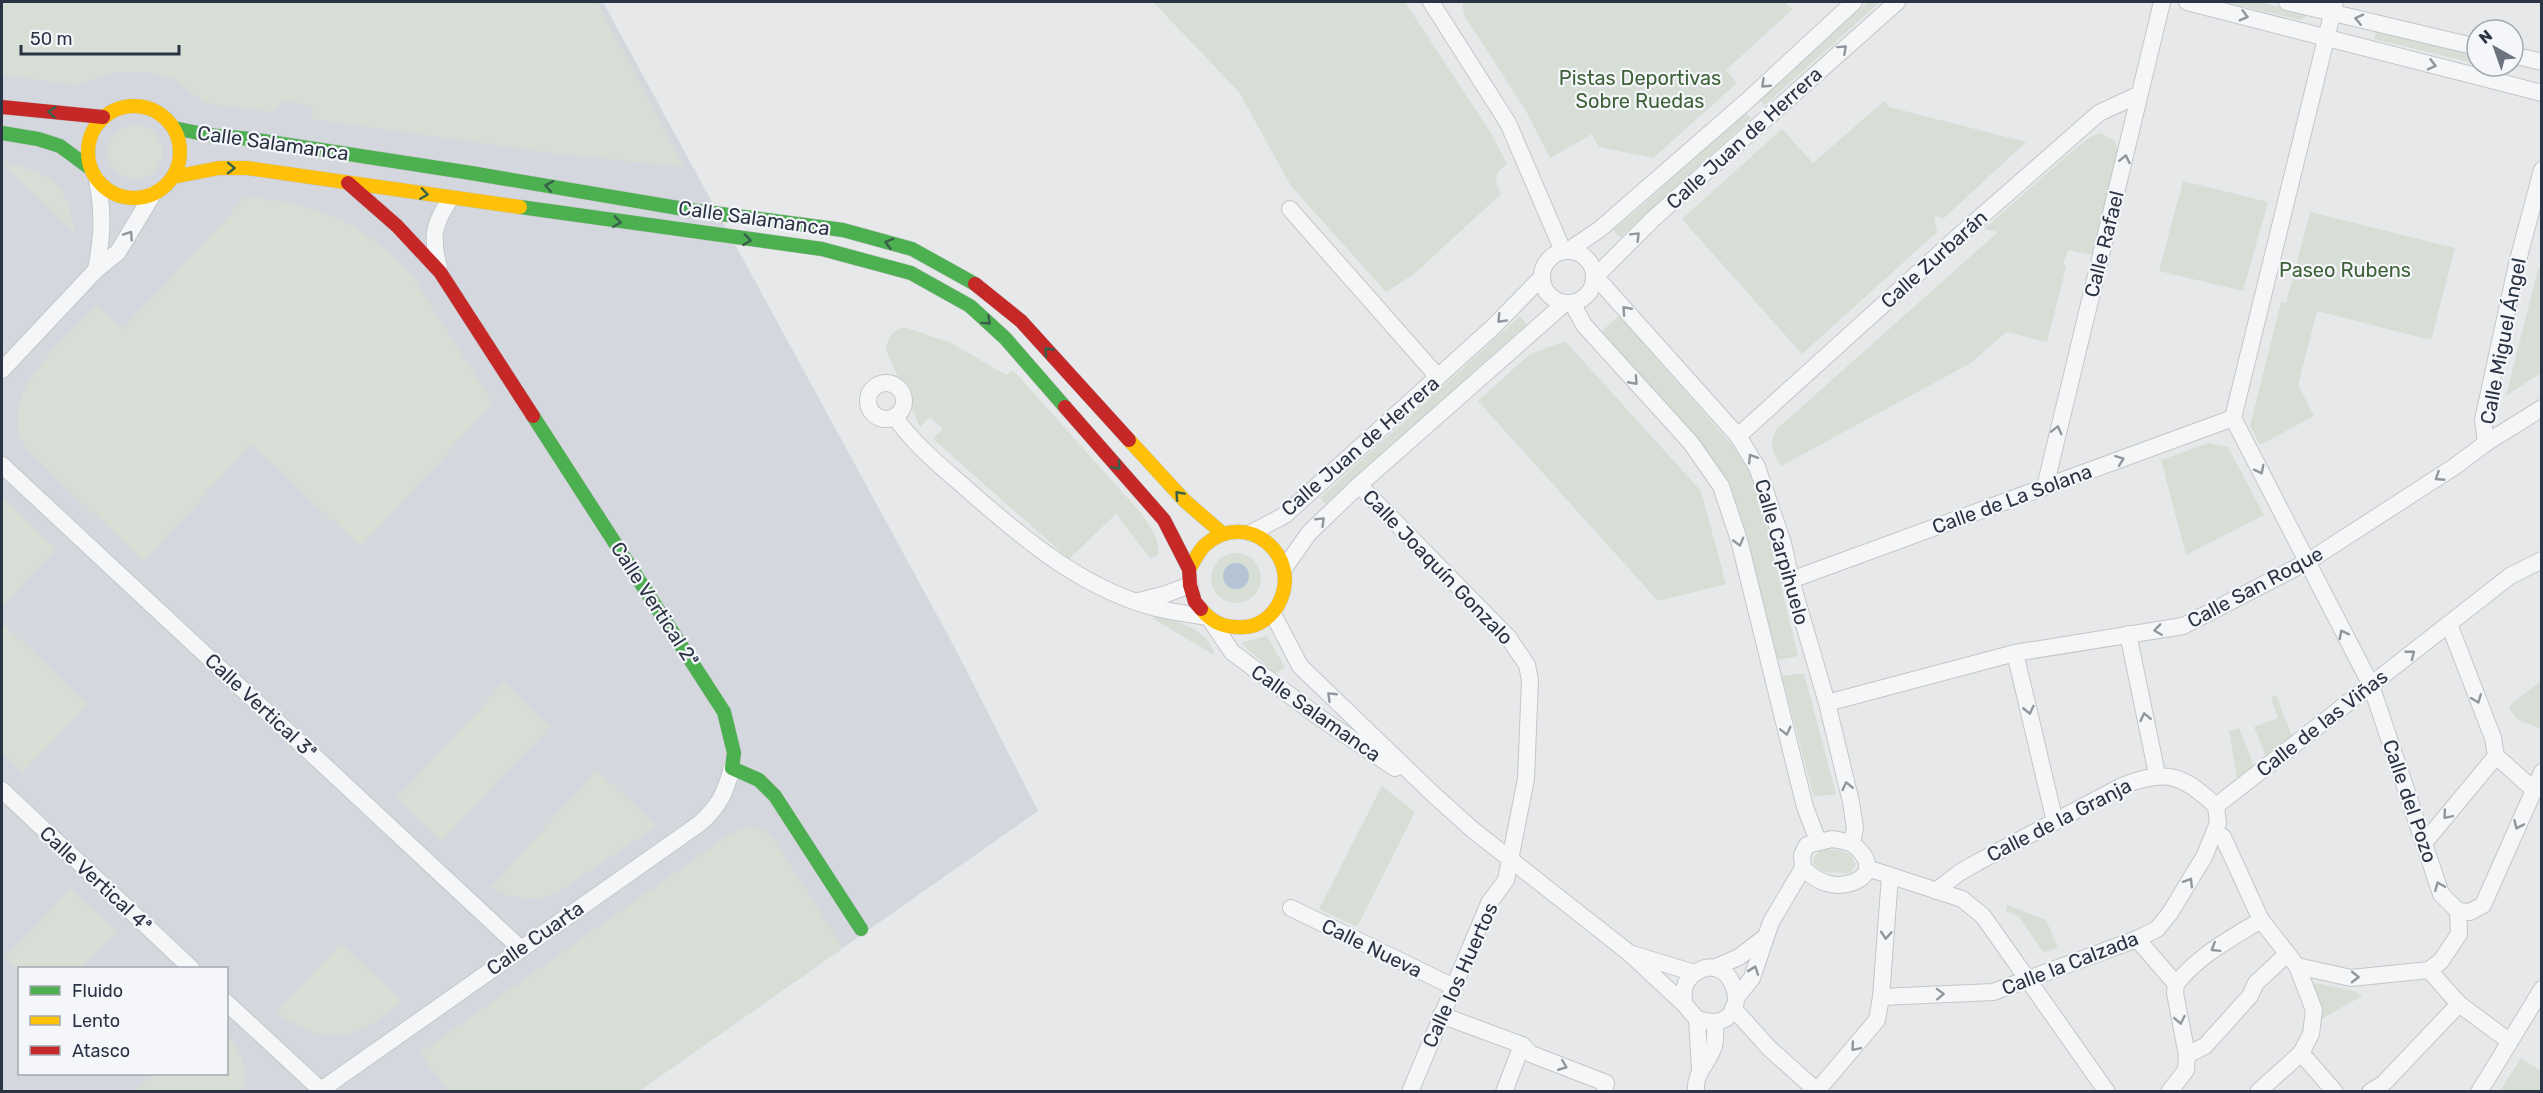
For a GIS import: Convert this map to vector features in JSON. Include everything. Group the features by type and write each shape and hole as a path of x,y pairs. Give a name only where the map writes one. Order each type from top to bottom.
{"main road":[{"path":"2,106 104,117"},
{"path":"2,133 38,139 60,146 94,175 106,189 123,196 141,198 153,194 173,177 180,158 178,137 174,128 160,113 141,106 121,107 104,117 96,126 88,147 94,175"},
{"name":"Calle Salamanca","path":"174,128 208,135 251,139 471,173 690,210 843,230 912,249 976,285 1021,321 1185,501 1223,534"},
{"name":"Calle Salamanca","path":"173,177 219,168 247,168 822,249 910,273 970,306 1005,338 1164,520 1189,577"},
{"name":"Calle Vertical 2ª","path":"348,183 397,226 440,272 724,712 734,753 732,768"},
{"path":"1237,531 1251,533 1273,546 1285,567 1286,592 1273,614 1254,626 1231,628 1208,618 1195,602 1189,577 1204,546 1223,534 1237,531"},
{"path":"732,768 759,780 776,796 861,929"}],"street":[{"name":"Calle Juan de Herrera","path":"1566,251 1600,229 1748,100 1854,2"},
{"name":"Calle Juan de Herrera","path":"1594,278 1653,219 1897,2"},
{"name":"Calle Rafael","path":"2045,487 2162,2"},
{"path":"2187,2 2541,93"},
{"path":"2287,2 2334,7 2465,44"},
{"path":"1437,6 1508,123 1566,251"},
{"path":"2233,418 2334,7"},
{"path":"2525,58 2541,62"},
{"name":"Calle Zurbarán","path":"1738,436 2099,113 2138,95"},
{"name":"Calle Miguel Ángel","path":"2486,443 2483,420 2517,264 2541,170"},
{"path":"94,175 103,211 102,237 96,270"},
{"path":"2,370 96,270 118,252 153,194"},
{"name":"Calle Vertical 2ª","path":"440,272 434,246 438,217 452,198"},
{"path":"1290,209 1438,377"},
{"path":"1566,251 1588,259 1594,278 1590,290 1582,299 1569,303 1554,298 1545,290 1542,277 1545,266 1552,257 1566,251"},
{"name":"Calle Juan de Herrera","path":"1251,533 1286,515 1492,328 1542,277"},
{"name":"Calle Carpihuelo","path":"1594,278 1603,285 1738,436 1757,467 1783,543 1791,580 1827,703 1851,802 1855,828 1852,843"},
{"name":"Calle Juan de Herrera","path":"1285,567 1309,533 1359,485 1569,303"},
{"name":"Calle Carpihuelo","path":"1569,303 1584,325 1691,444 1721,486 1739,540 1805,807 1818,841"},
{"name":"Calle San Roque","path":"1827,703 2015,653 2183,626 2307,562 2541,408"},
{"path":"895,417 912,441 995,514 1051,558 1087,580 1138,601 1163,610 1208,618"},
{"name":"Calle de La Solana","path":"1791,580 2233,418"},
{"name":"Calle del Pozo","path":"2233,418 2371,686 2441,894 2458,911"},
{"name":"Calle Vertical 3ª","path":"2,465 520,948"},
{"name":"Calle Joaquín Gonzalo","path":"1359,485 1508,637 1527,665 1531,698 1526,779 1517,830 1508,859"},
{"name":"Calle de las Viñas","path":"2216,806 2510,576 2541,560"},
{"path":"1138,601 1166,594 1189,577"},
{"name":"Calle Salamanca","path":"1273,614 1300,666 1434,795 1508,859 1628,952 1684,1004"},
{"name":"Calle Salamanca","path":"1208,618 1232,652 1319,717 1434,795"},
{"path":"2449,624 2493,738 2496,756 2534,790"},
{"path":"2128,634 2157,774"},
{"path":"2015,653 2055,822"},
{"path":"2424,843 2496,756"},
{"name":"Calle Cuarta","path":"319,1091 714,811 726,790 732,768"},
{"path":"2187,1055 2205,1046 2250,996 2256,983 2292,960 2351,978 2429,970 2441,961 2459,934 2458,911 2470,912 2483,905 2541,771"},
{"name":"Calle de la Granja","path":"1936,891 1968,867 2122,786 2157,774 2184,782 2200,791 2216,806"},
{"name":"Calle Vertical 4ª","path":"2,790 189,967"},
{"path":"2216,806 2218,823 2215,832 2223,837 2261,920 2292,960 2314,1010 2311,1034 2301,1053 2258,1092"},
{"name":"Calle la Calzada","path":"1881,997 1993,992 2137,939 2157,928 2170,913 2204,858 2215,832"},
{"path":"1696,1019 1715,1022 1725,1017 1752,978 1764,938 1783,898 1803,868 1802,855 1808,845 1832,839 1852,843 1863,855 1867,867 1864,876 1857,882 1842,885 1827,884 1814,878 1803,868"},
{"name":"Calle los Huertos","path":"1410,1092 1489,903 1506,880 1508,859"},
{"path":"1867,867 1962,899 1983,916 2107,1092"},
{"path":"1714,968 1726,974 1735,984 1735,1003 1769,1048 1817,1091 1877,1020 1881,997 1890,876"},
{"name":"Calle Nueva","path":"1291,908 1454,987"},
{"path":"2169,1092 2186,1070 2187,1055 2175,993 2176,984 2188,969 2208,952 2261,920"},
{"path":"1700,1070 1696,1019 1684,1004 1683,992 1686,981 1695,973 1714,968 1738,957 1764,938"},
{"path":"2137,939 2176,984"},
{"name":"Calle Salamanca","path":"1628,952 1695,973"},
{"path":"2429,970 2459,1004 2509,1041"},
{"path":"2479,1092 2541,989"},
{"path":"228,1004 319,1091"},
{"path":"2370,1092 2383,1084 2459,1004"},
{"path":"1441,1015 1522,1045 1532,1053 1605,1087"},
{"path":"1696,1092 1695,1084 1700,1070 1714,1048 1715,1022"},
{"path":"1504,1092 1522,1045"},
{"path":"2301,1053 2336,1092"}],"shaded area":[{"path":"2,2 603,2 956,650 1038,811 639,1091 2,1092"}],"green space":[{"path":"2,2 597,2 684,167 560,154 312,119 313,106 284,101 272,112 205,103 172,78 144,72 115,72 78,85 2,75"},
{"path":"1153,2 1405,2 1491,133 1507,164 1497,173 1496,184 1501,194 1414,274 1386,292 1291,186 1239,92"},
{"name":"Pistas Deportivas Sobre Ruedas","path":"1462,2 1784,2 1793,9 1726,70 1737,83 1653,158 1598,147 1592,134 1550,158 1526,111 1464,15"},
{"path":"1868,2 1880,2 1765,105 1759,100"},
{"path":"2225,2 2257,2 2303,12 2306,16 2301,20"},
{"path":"2376,31 2465,52 2465,61 2374,39"},
{"path":"1884,101 1889,107 2026,142 1944,218 1934,216 1937,232 1802,354 1682,219 1782,129 1813,163"},
{"path":"1745,112 1751,118 1620,238 1613,229 1634,213"},
{"path":"135,125 145,127 154,133 160,142 162,152 160,162 154,171 145,177 135,179 125,177 116,171 110,162 108,152 110,142 116,133 125,127"},
{"path":"2100,133 2115,141 2118,154 2093,255 2068,250 2063,264 2066,267 2047,342 2006,332 1971,363 1781,466 1772,443 1777,429 1998,232 1984,229 2071,152 2092,136"},
{"path":"2,163 33,171 54,182 68,202 75,234"},
{"name":"Paseo Rubens","path":"2183,181 2268,202 2243,291 2159,271"},
{"path":"246,197 288,202 318,210 354,226 387,250 411,274 493,403 361,547 251,444 144,562 26,446 21,439 17,420 20,402 28,383 40,365 97,305 123,329"},
{"name":"Paseo Rubens","path":"2310,212 2455,248 2431,340 2317,311 2298,385 2314,416 2260,445 2250,426 2281,302 2286,303"},
{"path":"2538,269 2542,269 2541,373 2506,396"},
{"path":"1520,316 1527,324 1325,504 1320,498"},
{"path":"1619,316 1732,445 1749,471 1765,519 1798,656 1778,660 1743,523 1727,480 1698,439 1601,332"},
{"path":"901,328 951,343 1006,375 1013,370 1141,513 1156,539 1157,556 1150,558 1116,514 1069,559 933,439 943,429 930,417 920,427 886,350 890,337"},
{"path":"1565,341 1701,491 1726,584 1658,601 1478,401 1530,354"},
{"path":"2209,443 2228,447 2264,515 2186,555 2161,460"},
{"path":"2,496 56,549 2,607"},
{"path":"1231,553 1241,553 1254,560 1261,573 1261,583 1254,596 1241,603 1231,603 1222,599 1215,592 1211,583 1211,573 1215,564 1222,557"},
{"path":"1156,616 1173,620 1200,633 1206,639 1214,655 1152,618"},
{"path":"2,623 88,704 23,773 2,753"},
{"path":"1267,636 1285,667 1276,674 1241,643"},
{"path":"1804,673 1836,794 1814,797 1782,676"},
{"path":"2541,681 2541,729 2517,719 2509,709 2512,703"},
{"path":"504,683 550,726 442,841 396,798"},
{"path":"2276,695 2292,736 2266,757 2254,727 2278,718 2271,697"},
{"path":"2239,728 2254,766 2237,779 2229,731"},
{"path":"597,770 656,826 563,889 546,897 509,896 491,887"},
{"path":"1382,786 1415,812 1357,927 1319,909"},
{"path":"750,827 765,831 773,838 843,948 639,1091 448,1091 420,1053 724,838 741,828"},
{"path":"1821,849 1846,853 1856,865 1850,873 1823,872 1814,864 1813,859"},
{"path":"70,889 118,931 83,967 18,967 18,971 5,958"},
{"path":"2007,905 2046,920 2058,948 2043,952 2019,917 2006,911"},
{"path":"341,943 403,1001 374,1023 353,1032 341,1034 329,1035 307,1030 286,1019 277,1011"},
{"path":"2312,984 2355,991 2362,996 2321,1019 2321,1004"},
{"path":"228,1036 237,1048 245,1068 243,1091 136,1091 153,1075 228,1075"},
{"path":"2521,1058 2541,1071 2541,1091 2500,1091"}],"water":[{"path":"1236,563 1245,567 1249,576 1245,585 1236,589 1227,585 1223,576 1227,567"}],"traffic: fast":[{"path":"174,128 208,135 251,139 471,173 690,210 843,230 912,249 975,284"},
{"path":"2,133 38,139 60,146 91,169"},
{"path":"520,207 822,249 911,273 970,306 1005,338 1065,407"},
{"path":"533,416 724,712 734,753 732,768 759,780 775,796 861,929"}],"traffic: slow":[{"path":"134,106 152,109 167,119 177,134 180,152 177,170 167,185 152,195 134,198 116,195 101,185 91,170 88,152 91,134 101,119 116,109 134,106"},
{"path":"173,177 219,168 247,168 520,207"},
{"path":"1129,440 1185,501 1223,534"},
{"path":"1189,569 1204,546 1220,535 1237,532 1253,535 1267,542 1278,555 1284,570 1284,587 1278,605 1260,623 1245,627 1226,626 1215,622 1201,609"}],"traffic: jam":[{"path":"2,107 103,117"},
{"path":"348,183 397,226 440,272 533,416"},
{"path":"975,284 1021,321 1129,440"},
{"path":"1065,407 1164,520 1189,569 1190,585 1195,602 1201,609"}]}
